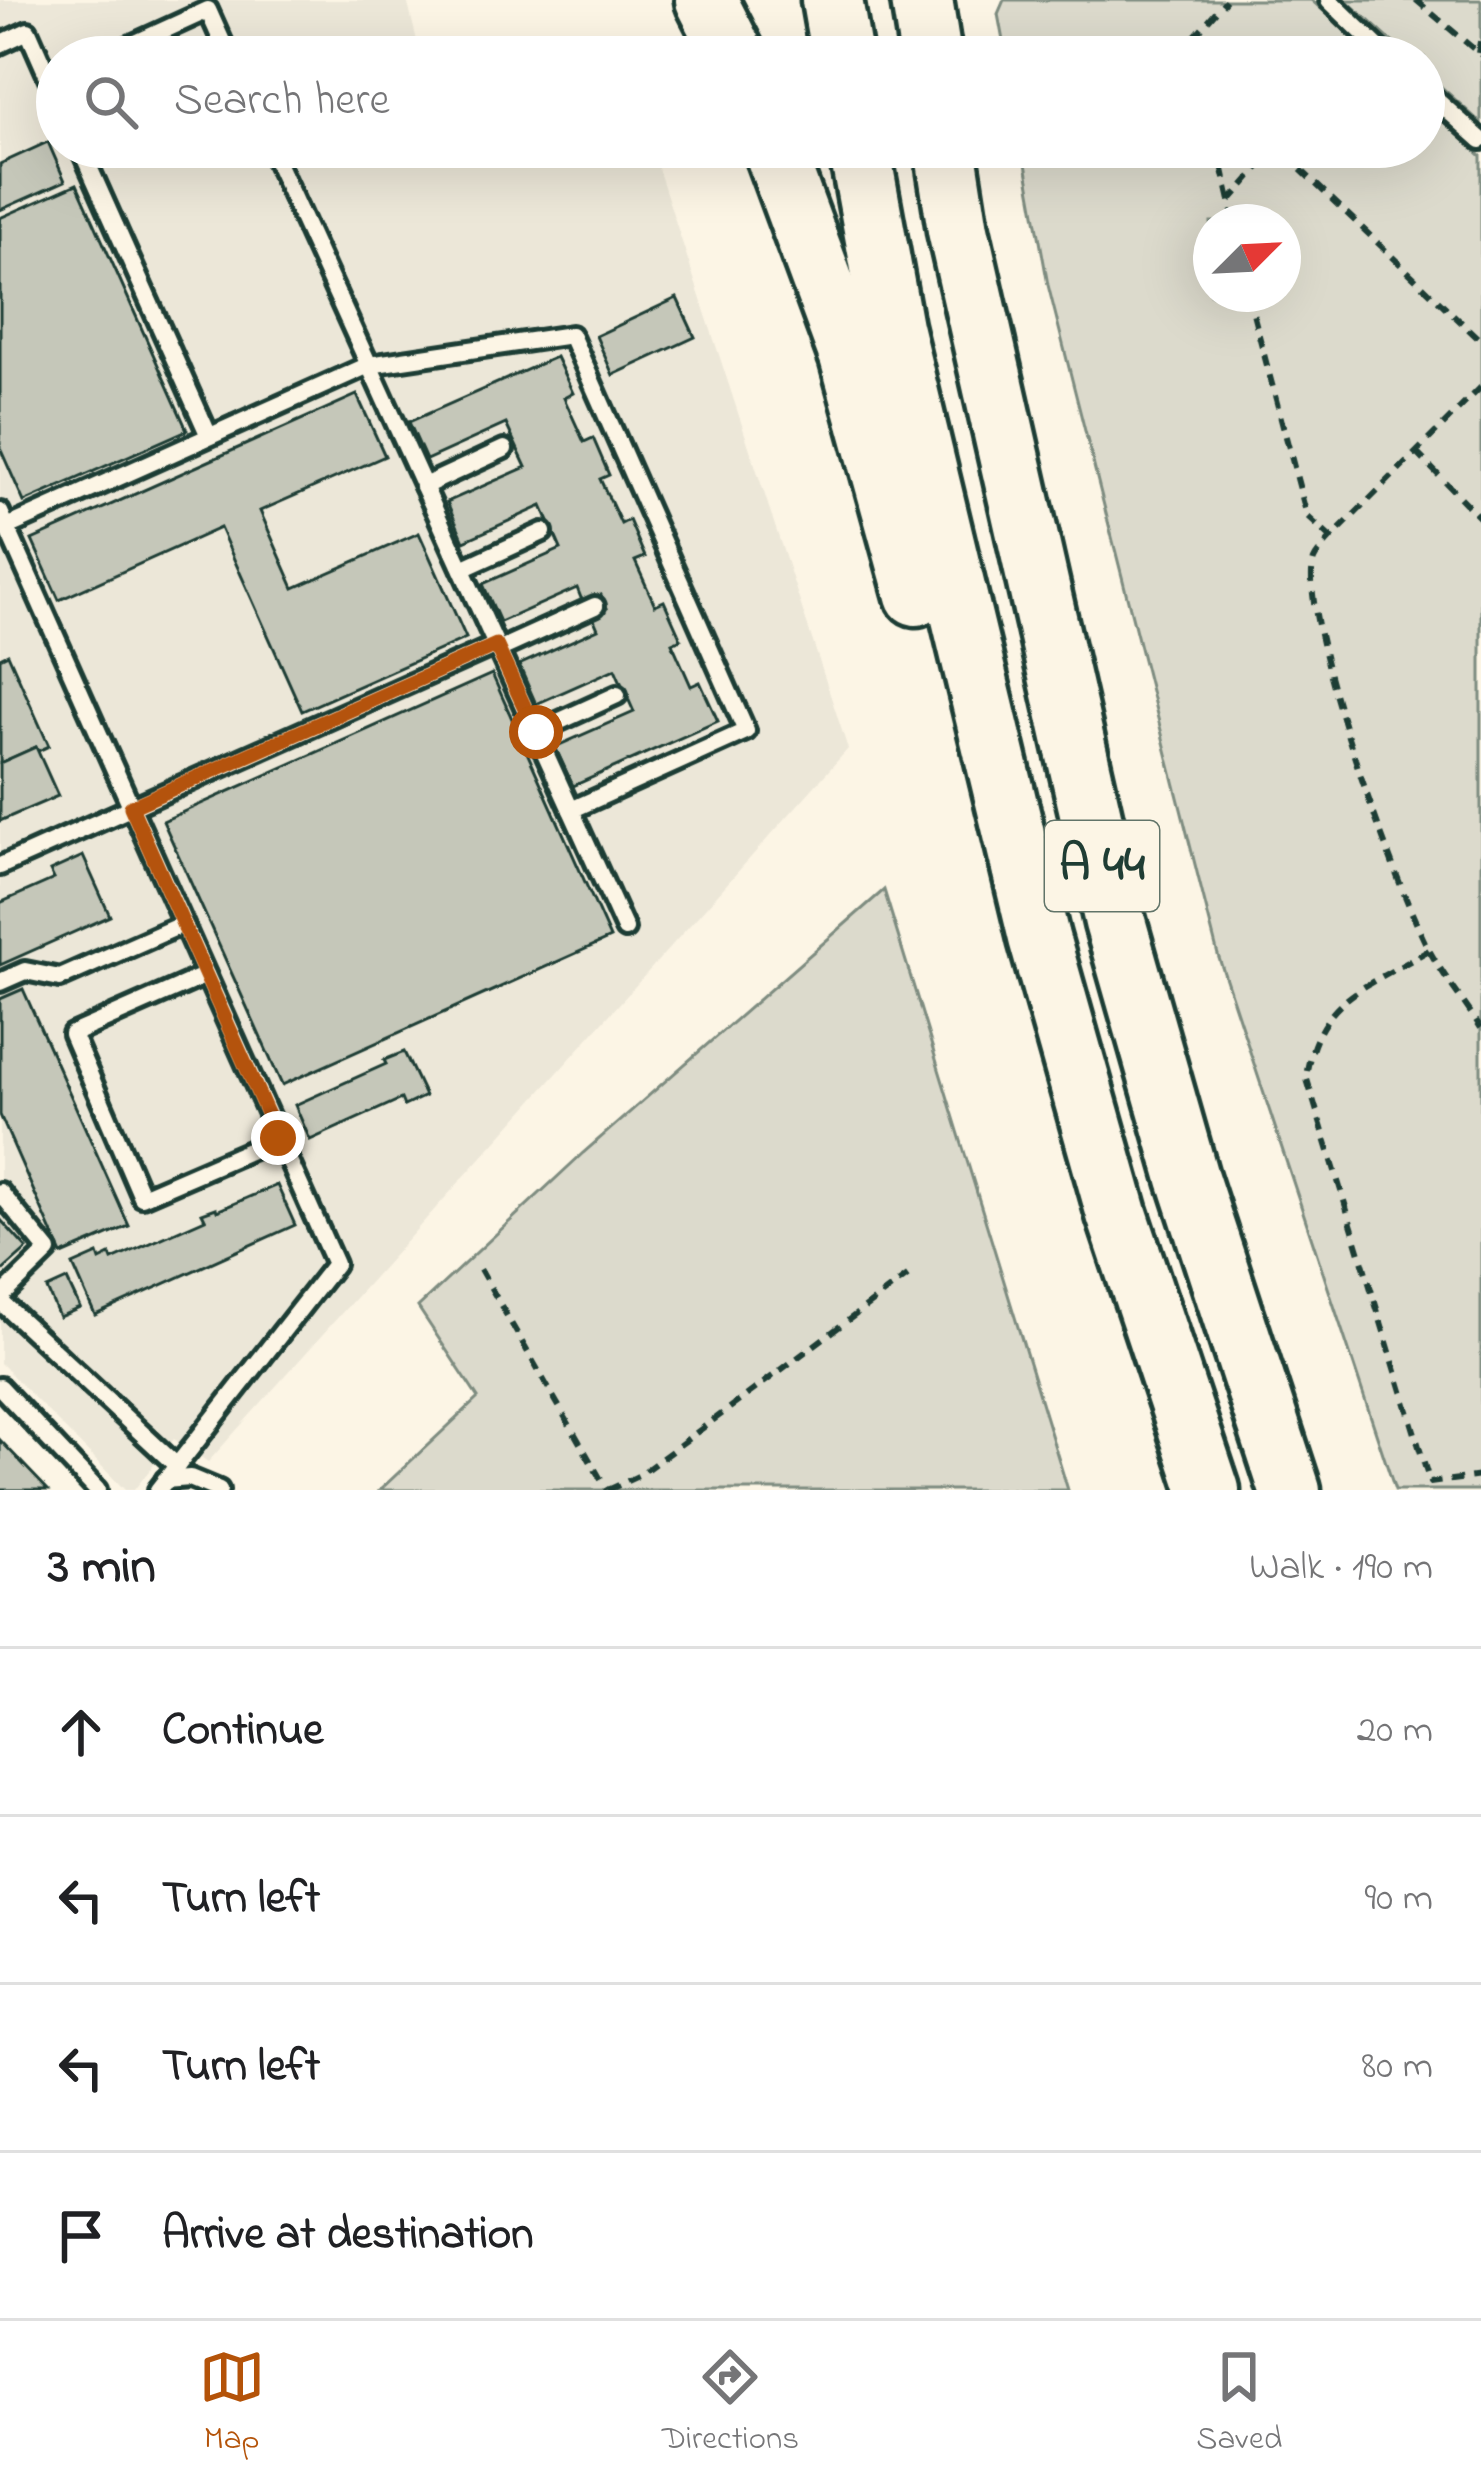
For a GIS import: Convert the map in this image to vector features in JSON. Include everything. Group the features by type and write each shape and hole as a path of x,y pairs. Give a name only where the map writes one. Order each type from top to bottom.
{"highway":[{"path":"706,0 724,36"},
{"path":"832,0 838,36"},
{"path":"922,0 928,36"},
{"path":"781,168 850,356 973,796 1039,938"},
{"name":"A 44","path":"863,168 892,327 1039,938 1117,1214 1209,1490"},
{"name":"A 44","path":"948,168 958,230 1115,922 1188,1178 1290,1490"}],"lane":[{"path":"1329,0 1357,36"},
{"path":"151,36 208,10 220,36"},
{"path":"0,44 28,31 36,47"},
{"path":"1445,108 1481,140"},
{"path":"89,168 209,436"},
{"path":"280,168 626,929"},
{"path":"167,1479 335,1264 3,519 369,365 571,335 746,731 572,810"},
{"path":"424,486 504,449"},
{"path":"462,569 543,532"},
{"path":"0,866 595,606"},
{"path":"536,732 617,695"},
{"path":"0,982 25,971 60,978 183,924"},
{"path":"206,975 72,1034 142,1197 278,1138"},
{"path":"0,1192 48,1251 0,1299 167,1479 190,1478 219,1490"},
{"path":"0,1387 97,1490"}],"path":[{"path":"1195,36 1226,0"},
{"path":"1416,0 1480,54"},
{"path":"1480,54 1481,36"},
{"path":"1222,168 1230,204"},
{"path":"1229,201 1258,168"},
{"path":"1299,168 1481,341"},
{"path":"1253,312 1307,516 1330,538"},
{"path":"1481,387 1330,538 1314,559 1312,588 1329,667 1371,811 1430,950 1481,1028"},
{"path":"1416,452 1481,519"},
{"path":"1430,950 1334,1008 1312,1041 1306,1076 1430,1483 1481,1476"},
{"path":"480,1269 608,1490 638,1476 913,1273"}],"shaded area":[{"path":"0,0 407,0 416,36 36,36 36,168 658,168 848,749 208,1462 174,1439 134,1490 125,1490 0,1363"},
{"path":"1004,0 1311,0 1351,36 1002,36 998,14"},
{"path":"1346,0 1481,0 1481,123 1445,90 1445,36 1386,36"},
{"path":"1445,123 1481,156 1481,1490 1395,1490 1218,955 1048,285 1027,168 1445,168"},
{"path":"884,890 1068,1490 380,1490 478,1398 418,1307 583,1153"}],"building":[{"path":"36,148 36,168 59,168 65,181 0,210 0,164"},
{"path":"77,184 187,430 24,502 0,448 0,218"},
{"path":"677,298 695,337 613,375 596,336"},
{"path":"556,357 573,393 564,398 584,442 593,438 609,475 600,479 621,524 629,520 645,557 635,561 655,605 664,601 681,639 672,643 691,686 700,682 718,721 573,786 555,747 634,712 615,669 536,704 519,665 598,629 592,615 607,608 601,595 583,603 577,588 500,622 483,584 561,549 542,506 464,541 447,502 526,467 506,424 426,460 409,422"},
{"path":"357,395 385,456 260,511 294,588 419,533 466,638 302,711 220,528 59,600 32,540"},
{"path":"8,654 49,746 0,763 0,658"},
{"path":"492,674 610,938 282,1085 163,821"},
{"path":"36,747 58,796 0,821 0,763"},
{"path":"83,856 110,916 0,965 0,903 54,879 50,871"},
{"path":"23,989 129,1226 62,1255 0,1115 0,999"},
{"path":"404,1052 425,1096 404,1106 401,1099 310,1140 295,1105"},
{"path":"277,1185 295,1225 95,1315 73,1265 98,1254 100,1260 110,1255 112,1260 205,1219 202,1213"},
{"path":"0,1219 27,1249 0,1273"},
{"path":"67,1280 80,1308 59,1317 47,1289"},
{"path":"0,1440 48,1490 0,1490"}],"route":[{"path":"278,1138 131,807 496,645 536,732"}]}
